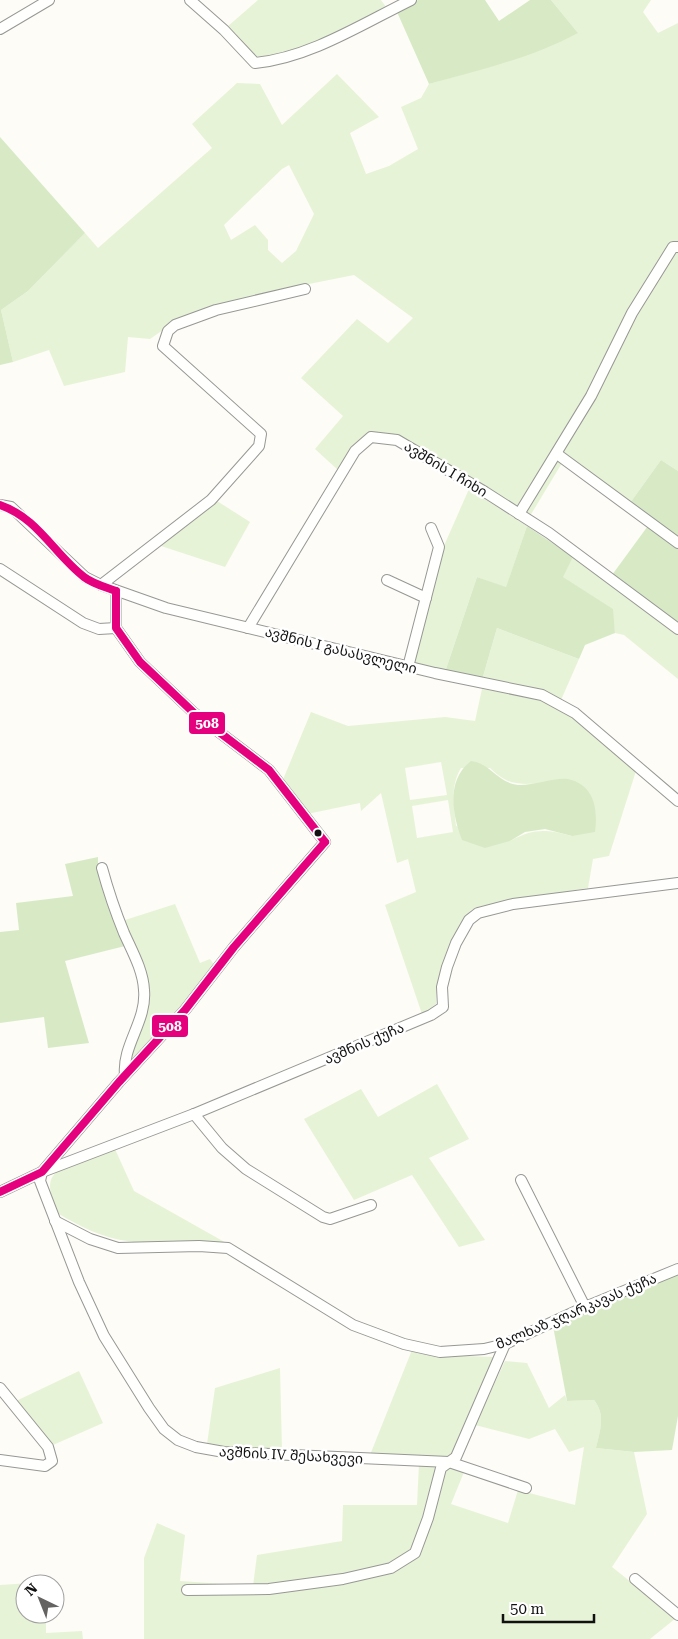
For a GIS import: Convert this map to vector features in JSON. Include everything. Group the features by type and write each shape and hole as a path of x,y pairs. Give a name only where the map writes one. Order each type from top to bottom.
{"street":[{"path":"0,28 49,0"},
{"path":"190,0 224,30 255,63 272,62 322,44 411,0"},
{"path":"519,514 591,396 632,313 673,247 678,247"},
{"path":"101,586 211,500 259,446 261,434 163,346 168,331 175,325 216,310 304,289"},
{"name":"ავშნის I ჩიხი","path":"248,628 356,451 371,437 397,440 519,514 549,533 678,628"},
{"path":"557,454 678,543"},
{"name":"ავშნის I გასასვლელი","path":"0,505 10,507 23,517 85,577 101,586 166,608 408,667 542,695 575,713 678,801"},
{"path":"408,667 439,547 432,528"},
{"path":"0,569 83,623 99,629 116,628"},
{"path":"387,580 426,598"},
{"path":"42,1172 125,1075 185,1010 234,947 325,842 269,770 171,694 140,662 116,628 116,591"},
{"path":"102,868 110,898 142,975 144,992 143,1007 126,1054 125,1075"},
{"name":"ავშნის ქუჩა","path":"0,1192 42,1172 194,1114 432,1015 443,1007 442,986 456,943 469,920 478,913 514,904 677,884"},
{"path":"194,1114 222,1148 246,1169 323,1218 330,1219 371,1205"},
{"name":"ავშნის IV შესახვევი","path":"42,1172 40,1181 55,1221 79,1282 104,1336 149,1408 164,1429 178,1440 196,1447 224,1452 450,1462 526,1488"},
{"path":"521,1180 584,1307"},
{"name":"მალხაზ ჯღარკავას ქუჩა","path":"55,1221 90,1239 118,1248 199,1246 228,1248 353,1325 404,1344 440,1352 484,1349 505,1344 584,1307 678,1269"},
{"path":"187,1590 268,1589 343,1579 391,1568 415,1553 428,1518 441,1468 456,1457 505,1344"},
{"path":"0,1388 48,1447 52,1461 45,1466 0,1460"},
{"path":"635,1579 678,1614"}],"green space":[{"path":"258,0 381,0 386,7 305,47 271,56 254,56 227,27"},
{"path":"418,0 485,0 499,21 530,0 551,0 578,33 542,50 429,84 397,12"},
{"path":"551,0 651,0 643,12 658,33 678,23 678,471 661,460 630,503 565,458 530,516 400,436 369,432 354,446 339,471 315,449 343,416 301,378 357,319 388,343 413,318 354,275 274,291 183,316 150,339 128,337 125,372 64,386 49,350 13,362 1,310 28,291 85,233 98,248 212,148 192,124 237,83 260,84 282,125 337,74 379,117 350,133 366,174 389,166 418,149 401,107 421,98 429,84 498,64 577,32","holes":["289,165 314,214 296,251 282,263 268,250 268,240 255,225 231,240 224,225 282,169"]},
{"path":"0,137 85,233 28,291 1,310 13,362 0,365"},
{"path":"661,460 678,471 678,623 612,575 653,519 630,503"},
{"path":"469,489 527,526 506,588 477,577 445,672 413,663 443,548"},
{"path":"217,501 250,522 225,567 161,546"},
{"path":"527,526 573,557 563,577 613,609 615,633 585,645 579,659 497,628 482,680 445,672 477,577 506,587"},
{"path":"573,557 678,635 678,679 624,635 615,633 612,609 562,577"},
{"path":"497,628 579,659 561,700 542,692 482,680"},
{"path":"482,689 536,698 564,710 590,728 636,771 609,856 593,859 588,888 481,906 471,910 465,918 436,986 436,1004 422,1014 385,905 416,892 408,859 397,863 381,793 361,811 360,803 307,814 282,782 311,712 348,726 445,717 475,721","holes":["441,762 447,795 410,800 405,768","461,768 490,768 502,778 513,783 541,783 572,836 540,831 526,834 510,841 456,826 454,789","448,800 453,832 417,838 412,806"]},
{"path":"471,761 484,765 505,781 518,785 562,779 577,782 584,787 593,800 596,815 595,832 572,836 545,829 525,832 510,841 485,848 462,840 458,830 453,798 458,778"},
{"path":"98,857 98,867 125,946 65,961 89,1043 48,1048 44,1017 0,1023 0,932 19,930 16,903 73,896 65,864"},
{"path":"175,904 200,963 210,959 215,966 129,1065 129,1057 146,1008 122,921"},
{"path":"437,1084 469,1139 429,1158 485,1240 459,1247 412,1175 354,1200 304,1119 361,1089 378,1117"},
{"path":"114,1147 134,1191 228,1244 203,1242 152,1243 118,1239 92,1231 59,1214 50,1190 51,1179 54,1174 59,1170"},
{"path":"678,1273 678,1416 672,1450 634,1452 596,1448 601,1423 600,1411 594,1400 567,1401 553,1326"},
{"path":"412,1350 439,1355 493,1357 451,1458 370,1455"},
{"path":"505,1361 527,1363 549,1408 565,1395 567,1401 594,1400 601,1417 596,1448 634,1452 647,1514 612,1567 676,1618 650,1639 144,1639 144,1558 157,1523 185,1535 180,1581 253,1586 257,1555 342,1541 343,1505 417,1505 419,1464 448,1467 464,1472 451,1504 508,1523 518,1490 575,1505 584,1447 569,1452 555,1429 529,1439 475,1425"},
{"path":"280,1368 282,1451 233,1450 207,1444 215,1388"},
{"path":"79,1371 103,1423 53,1445 16,1401"},
{"path":"15,1584 15,1624 46,1624 46,1633 82,1631 83,1639 0,1639 0,1585"}],"transit line":[{"name":"508","path":"0,505 25,518 84,577 116,591"},
{"name":"508","path":"116,591 116,628 140,662 194,713 269,770 325,842"},
{"name":"508","path":"0,1192 42,1172 119,1082 185,1010 234,947 325,842"}]}
